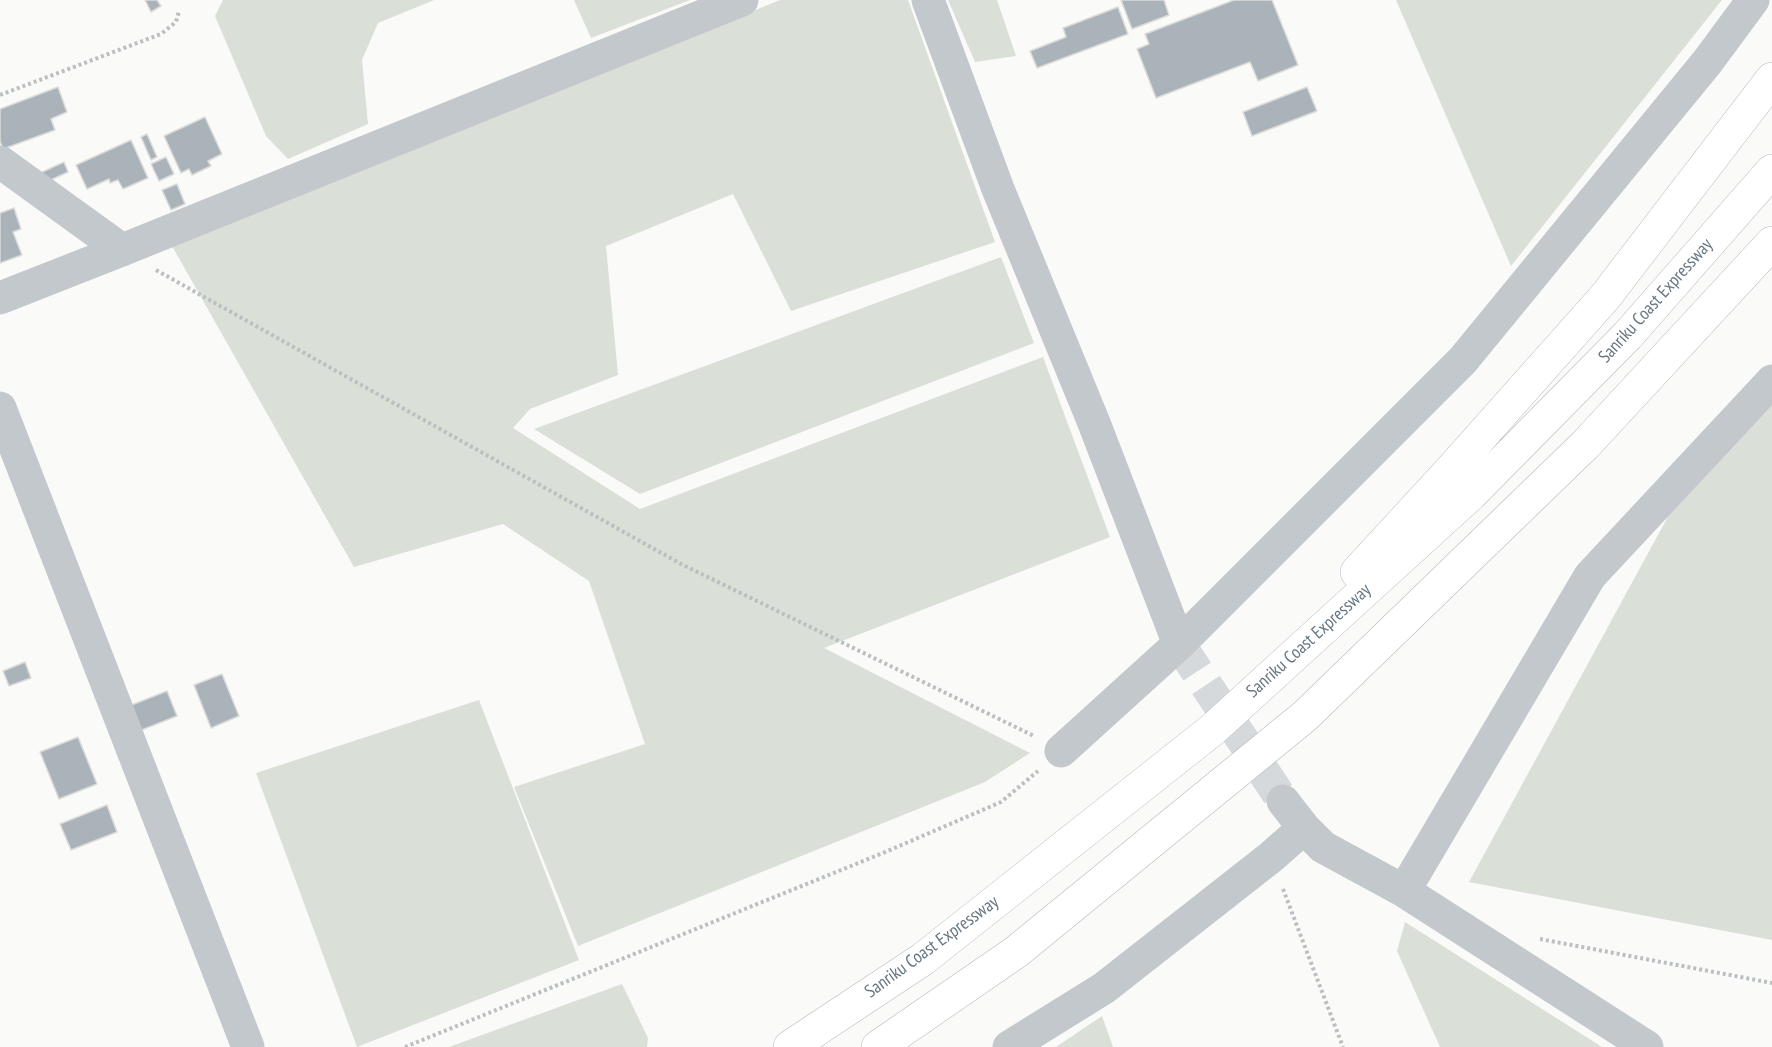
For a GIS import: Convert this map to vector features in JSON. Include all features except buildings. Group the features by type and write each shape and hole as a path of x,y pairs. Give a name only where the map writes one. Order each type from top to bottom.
{"highway":[{"path":"1212,730 1451,470 1605,297 1772,79"},
{"name":"Sanriku Coast Expressway","path":"790,1047 923,958 1212,730 1471,494 1628,335 1772,171"},
{"path":"878,1047 1016,952 1305,716 1586,444 1772,243"}],"street":[{"path":"0,298 742,0"},
{"path":"928,0 998,189 1094,423 1179,644"},
{"path":"1061,751 1179,644 1463,360 1700,70 1754,0"},
{"path":"0,162 122,250"},
{"path":"1404,891 1590,576 1772,381"},
{"path":"0,408 248,1047"},
{"path":"1284,801 1304,828 1323,847 1404,891 1647,1047"},
{"path":"1009,1047 1104,988 1271,857 1304,828"}],"path":[{"path":"0,95 161,34 176,22 179,11"},
{"path":"122,250 681,564 1006,721 1061,751 1001,802 883,853 405,1047"},
{"path":"1271,857 1343,1047"},
{"path":"1529,937 1772,983"}],"shaded area":[{"path":"223,0 434,0 378,23 362,60 368,124 288,159 266,136 215,16"},
{"path":"574,0 690,0 591,38"},
{"path":"780,0 908,0 995,242 791,311 733,194 606,246 618,375 530,409 513,428 640,509 1043,357 1110,537 824,648 1030,753 985,782 578,946 514,787 645,744 589,581 503,524 354,567 172,246"},
{"path":"948,0 997,0 1016,56 975,62"},
{"path":"1396,0 1722,0 1511,266"},
{"path":"1001,257 1034,343 640,494 534,429"},
{"path":"1772,395 1772,940 1469,882 1671,511"},
{"path":"479,700 579,960 357,1047 256,773"},
{"path":"1405,922 1602,1047 1440,1047 1397,951"},
{"path":"622,984 648,1038 647,1047 449,1047"},
{"path":"1102,1016 1113,1047 1056,1047"}],"tunnel":[{"path":"1179,644 1283,801"}]}
